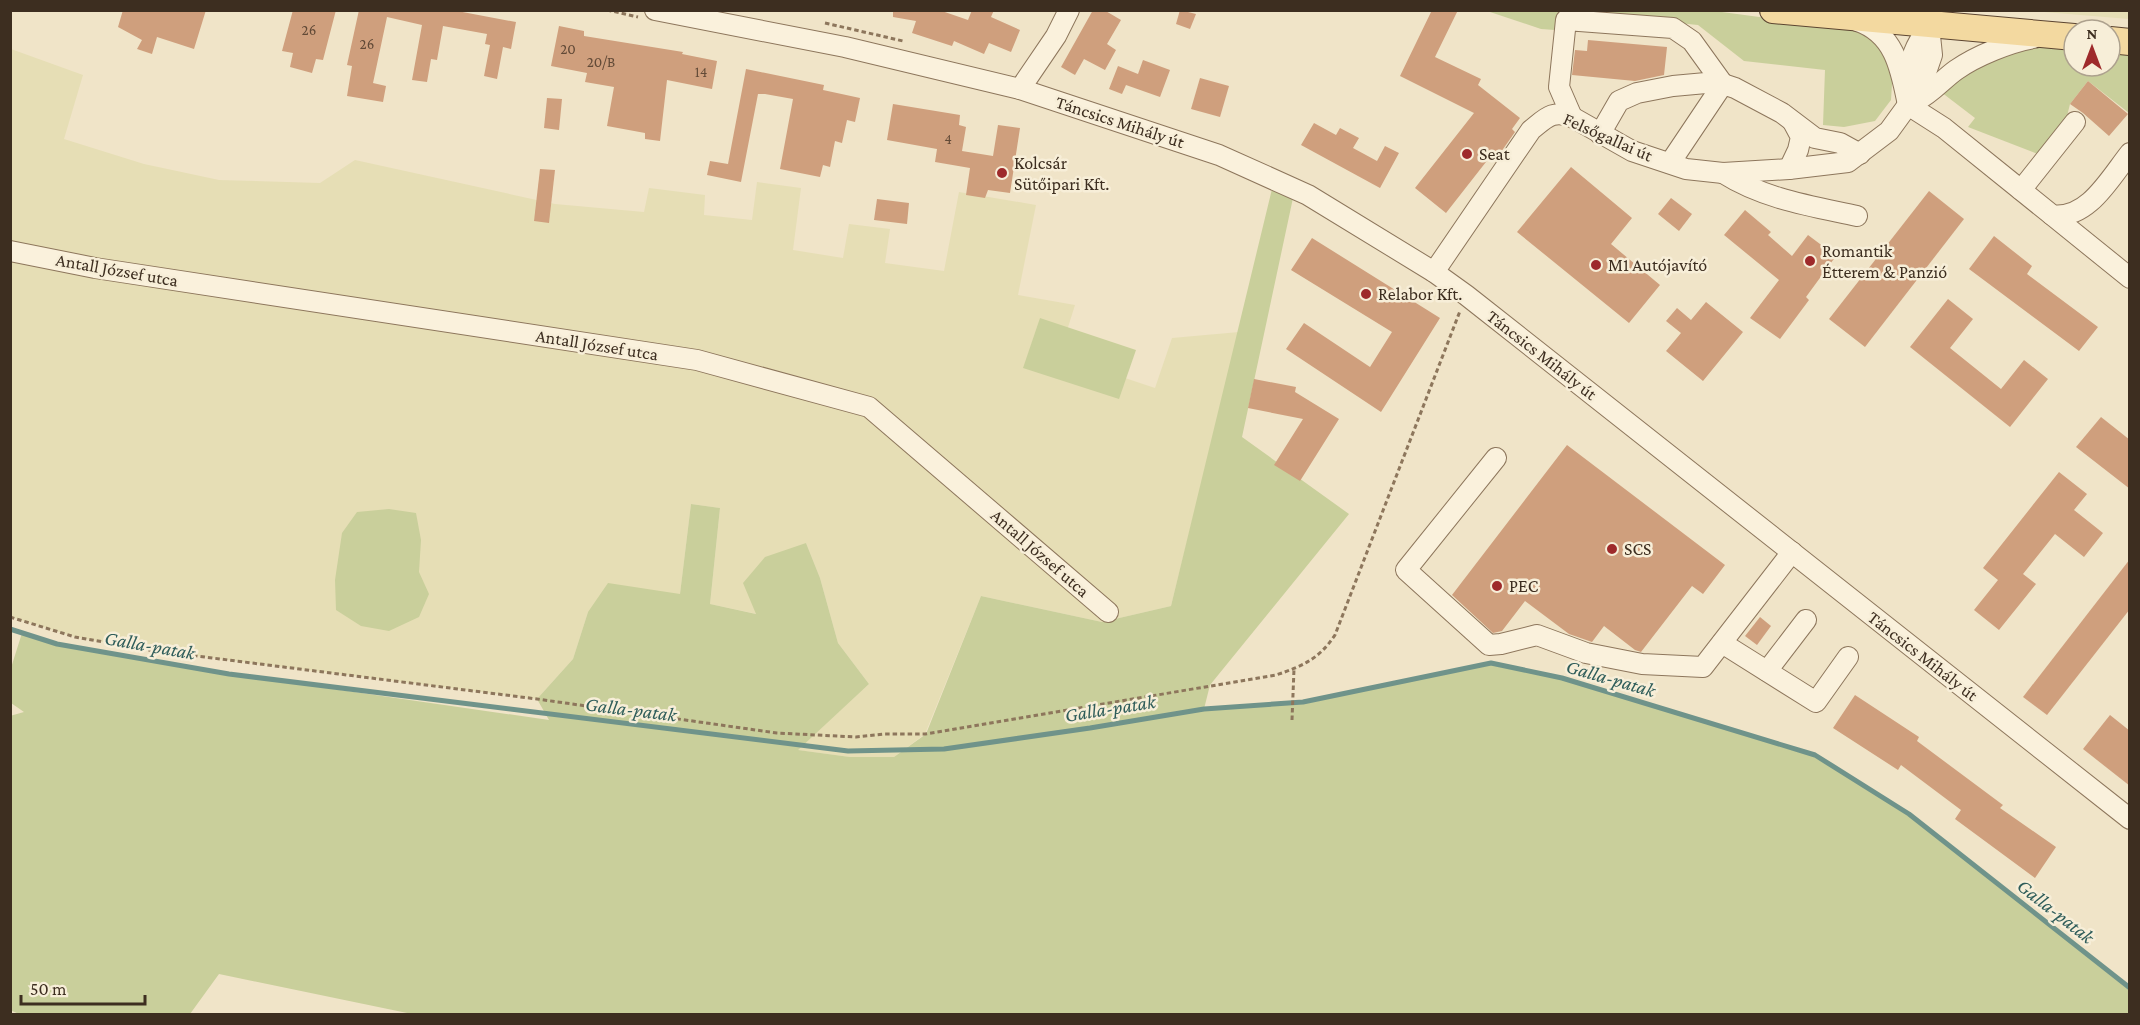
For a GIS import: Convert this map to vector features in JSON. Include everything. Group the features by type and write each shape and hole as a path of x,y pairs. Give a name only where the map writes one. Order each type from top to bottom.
{"main road":[{"path":"1773,10 1929,26 2062,36"}],"street":[{"name":"Táncsics Mihály út","path":"655,10 845,47 1020,89 1219,155 1308,195 1434,272 1466,295 2130,819"},
{"path":"1020,89 1056,36 1069,10"},
{"path":"1846,17 1872,26 1896,54 1908,105 1944,128 2130,278"},
{"path":"1572,117 1559,87 1566,20 1673,28 1692,41 1723,84"},
{"path":"1908,105 1908,67 1918,40 1929,26"},
{"path":"1908,105 1927,95 1957,69 2013,42 2062,36"},
{"path":"1670,163 1723,84"},
{"path":"1600,134 1619,101 1637,93 1673,86 1723,84 1782,113 1815,138 1840,143 1860,154"},
{"name":"Felsőgallai út","path":"1434,272 1531,130 1551,114 1572,117 1632,151 1686,169 1723,173 1790,169 1848,162 1889,131 1908,105"},
{"path":"1790,169 1801,137 1793,122"},
{"path":"2021,190 2075,122"},
{"path":"2052,215 2064,217 2085,207 2130,153"},
{"path":"1723,173 1756,191 1782,200 1857,216"},
{"name":"Antall József utca","path":"10,251 95,268 697,360 869,407 1108,612"},
{"path":"1496,458 1406,570 1489,645 1538,635 1586,653 1642,664 1703,667 1792,552"},
{"path":"1767,671 1806,620"},
{"path":"1722,643 1816,702 1848,657"}],"path":[{"path":"10,617 75,637 149,650 537,699 797,735 855,737 926,734 1276,675 1313,660 1325,650 1335,635 1466,295"},
{"path":"1292,720 1294,669"}],"shaded area":[{"path":"2032,11 2129,11 2129,19"},
{"path":"11,49 83,75 64,139 144,164 219,180 320,183 355,160 555,204 644,212 649,188 705,195 704,215 752,220 757,182 801,188 793,250 843,258 849,224 890,229 885,263 944,271 959,192 1036,205 1018,295 1075,305 1059,356 1155,388 1172,338 1239,332 1171,606 1102,622 981,596 925,734 894,757 850,757 797,750 869,684 838,643 820,578 806,543 757,614 710,604 720,508 691,504 680,594 588,612 573,659 537,699 149,650 75,637 11,617"}],"green space":[{"path":"1707,10 1866,31 1884,43 1893,69 1891,100 1875,121 1844,127 1823,125 1825,70 1744,61 1698,25 1560,11 1555,30 1541,29 1487,11"},
{"path":"2062,43 2062,78 2122,78 2122,46 2129,46 2129,113 2088,81 2070,104 2056,161 1968,127 1975,118 1941,92 1949,83 2017,46"},
{"path":"1272,189 1293,198 1242,437 1349,514 1210,685 1204,709 1303,702 1491,663 1562,678 1815,755 1909,814 2129,988 2129,1014 412,1014 219,974 190,1014 19,1014 10,1010 10,716 24,712 11,703 10,671 22,633 57,644 229,674 549,720 537,699 573,659 588,612 608,583 680,594 691,504 720,508 710,604 756,614 743,583 765,557 806,543 820,578 838,643 869,684 798,750 850,757 894,757 926,734 981,596 1102,622 1171,606"},
{"path":"1040,318 1136,350 1119,399 1023,368"},
{"path":"389,509 416,513 421,540 419,572 429,594 419,617 389,631 361,626 336,610 335,580 342,533 357,512"}],"building":[{"path":"123,10 206,10 194,49 157,37 152,54 137,49 142,40 118,27"},
{"path":"293,10 336,10 323,60 316,59 312,73 290,67 293,53 282,51"},
{"path":"359,10 452,10 516,22 511,49 503,47 497,79 484,76 490,45 485,44 487,34 443,26 437,60 431,59 427,82 412,80 422,25 387,17 373,83 386,86 383,102 347,96 352,66 347,65"},
{"path":"893,10 939,10 968,20 972,10 994,10 991,17 1020,30 1011,52 989,43 984,54 954,41 952,46 912,33 916,21 893,17"},
{"path":"1093,10 1104,10 1121,20 1107,44 1116,50 1105,70 1084,59 1075,75 1061,67"},
{"path":"1180,10 1196,14 1190,29 1176,24"},
{"path":"1432,10 1458,10 1435,57 1481,79 1478,85 1520,118 1512,129 1515,132 1498,156 1493,153 1446,213 1415,188 1474,113 1400,76"},
{"path":"559,26 584,31 584,36 683,52 682,54 717,61 712,89 667,80 660,141 645,139 645,133 607,126 614,87 585,82 587,73 551,66"},
{"path":"1588,40 1667,47 1664,75 1635,81 1572,75 1575,50 1587,51"},
{"path":"1143,60 1170,70 1160,97 1126,85 1122,94 1109,89 1118,66 1138,74"},
{"path":"746,69 824,85 823,90 860,98 855,122 847,120 842,143 835,141 830,167 823,165 820,177 780,169 793,99 765,94 758,94 741,182 707,175 710,161 728,164"},
{"path":"1200,78 1229,86 1220,117 1191,109"},
{"path":"2088,81 2128,114 2109,136 2070,104"},
{"path":"547,98 562,99 559,130 544,128"},
{"path":"893,104 960,115 959,125 966,127 962,151 993,156 998,125 1020,128 1010,193 988,190 985,198 966,195 970,168 935,162 937,149 887,140"},
{"path":"1314,123 1336,135 1340,128 1359,138 1353,148 1377,161 1385,146 1399,153 1380,188 1301,145"},
{"name":"M1 Autójavító","path":"1571,167 1632,218 1611,244 1660,285 1629,323 1517,232"},
{"path":"540,169 555,170 549,223 534,221"},
{"path":"1929,191 1964,219 1865,347 1829,319"},
{"path":"1671,198 1692,214 1679,231 1658,214"},
{"path":"877,199 909,203 907,224 874,220"},
{"path":"1745,210 1771,232 1768,235 1792,256 1808,235 1836,256 1806,297 1809,300 1780,339 1750,318 1779,280 1724,235"},
{"path":"1994,236 2032,266 2027,274 2098,327 2079,351 1969,269"},
{"path":"1312,238 1440,318 1381,412 1286,349 1304,323 1370,367 1392,332 1291,270"},
{"path":"1948,299 1973,319 1950,348 2001,389 2024,360 2048,379 2010,427 1910,347"},
{"path":"1706,302 1743,332 1703,381 1666,351 1681,333 1666,321 1677,308 1691,320"},
{"path":"1254,379 1296,387 1295,392 1339,419 1300,481 1274,465 1303,419 1248,408"},
{"path":"2101,417 2130,440 2130,489 2076,447"},
{"name":"SCS","path":"1567,445 1725,565 1703,594 1692,586 1641,652 1635,650 1604,626 1592,642 1569,634 1525,601 1502,631 1493,633 1452,595"},
{"path":"2059,472 2087,494 2074,510 2103,533 2084,557 2055,534 2023,574 2036,584 1999,630 1974,610 1998,580 1983,568"},
{"path":"2130,559 2130,609 2047,715 2023,697"},
{"path":"1760,617 1771,626 1757,645 1745,636"},
{"path":"1855,695 1919,737 1917,741 2003,805 2000,808 2056,847 2035,878 1955,819 1961,810 1901,765 1898,770 1833,728"},
{"path":"2110,715 2130,731 2130,786 2083,749"}],"waterway":[{"name":"Galla-patak","path":"10,629 57,644 229,674 848,751 944,749 1204,709 1303,702 1491,663 1562,678 1815,755 1909,814 2130,988"}],"place":[{"name":"Seat","path":"1467,154"},
{"name":"Kolcsár Sütőipari Kft.","path":"1002,173"},
{"name":"Romantik Étterem & Panzió","path":"1810,261"},
{"name":"M1 Autójavító","path":"1596,265"},
{"name":"Relabor Kft.","path":"1366,294"},
{"name":"SCS","path":"1612,549"},
{"name":"PEC","path":"1497,586"}]}
